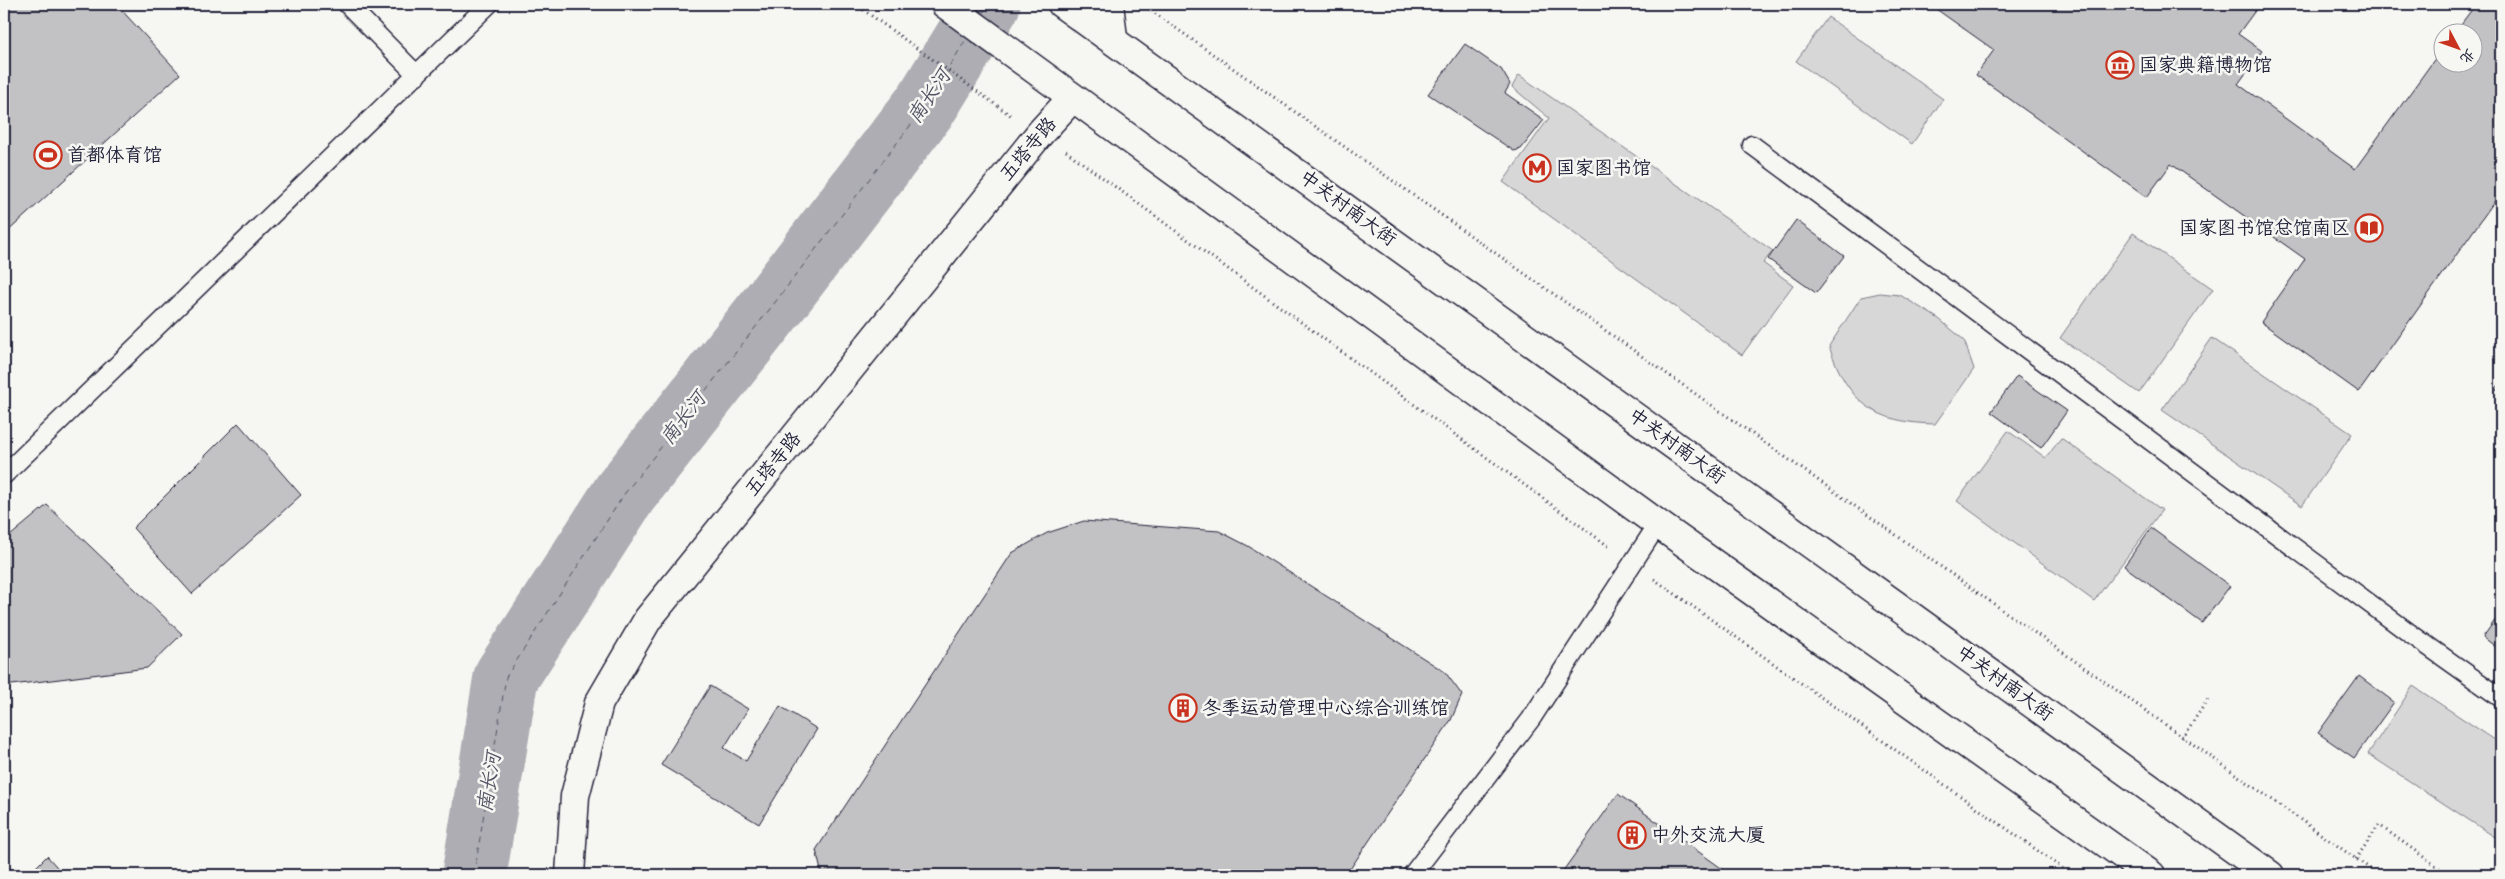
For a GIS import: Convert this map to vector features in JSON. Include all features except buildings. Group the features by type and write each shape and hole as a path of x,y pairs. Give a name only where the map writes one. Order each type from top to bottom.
{"main road":[{"path":"945,4 1658,524 2151,875"},
{"path":"1109,4 1113,38"},
{"name":"中关村南大街","path":"1072,10 2270,875"},
{"name":"五塔寺路","path":"570,875 575,796 599,703 648,619 1041,132 1072,98"}],"lane":[{"path":"347,4 417,75"},
{"path":"4,475 489,4"},
{"path":"1752,145 2400,626 2501,698"},
{"path":"1412,875 1531,719 1658,524"}],"path":[{"path":"855,4 1000,110 1041,132 1632,564 2072,875"},
{"path":"1142,4 2379,875"},
{"path":"2182,738 2209,698"},
{"path":"2356,859 2379,825 2449,875"}],"shaded area":[{"path":"1828,17 1943,99 1912,144 1796,61"},
{"path":"1519,75 1773,251 1763,263 1793,285 1742,355 1503,182 1549,118 1512,87"},
{"path":"2133,233 2213,289 2139,393 2060,338"},
{"path":"1880,293 1900,295 1939,319 1964,340 1974,369 1935,424 1914,423 1880,414 1855,395 1845,382 1837,366 1829,346 1861,297"},
{"path":"2212,338 2352,434 2302,506 2162,410"},
{"path":"2008,431 2046,458 2061,438 2162,510 2094,601 1957,501"},
{"path":"2413,686 2501,744 2501,841 2368,754"}],"waterway":[{"name":"南长河","path":"474,875 506,677 625,493 773,305 926,105 988,4"}],"ferry route":[{"path":"982,14 988,4"},
{"path":"474,875 506,677 625,493 773,305 926,105 968,36"}],"place":[{"name":"国家典籍博物馆","path":"2120,65"},
{"name":"首都体育馆","path":"48,155"},
{"name":"国家图书馆","path":"1537,168"},
{"name":"国家图书馆总馆南区","path":"2369,228"},
{"name":"冬季运动管理中心综合训练馆","path":"1183,708"},
{"name":"中外交流大厦","path":"1632,835"}]}
